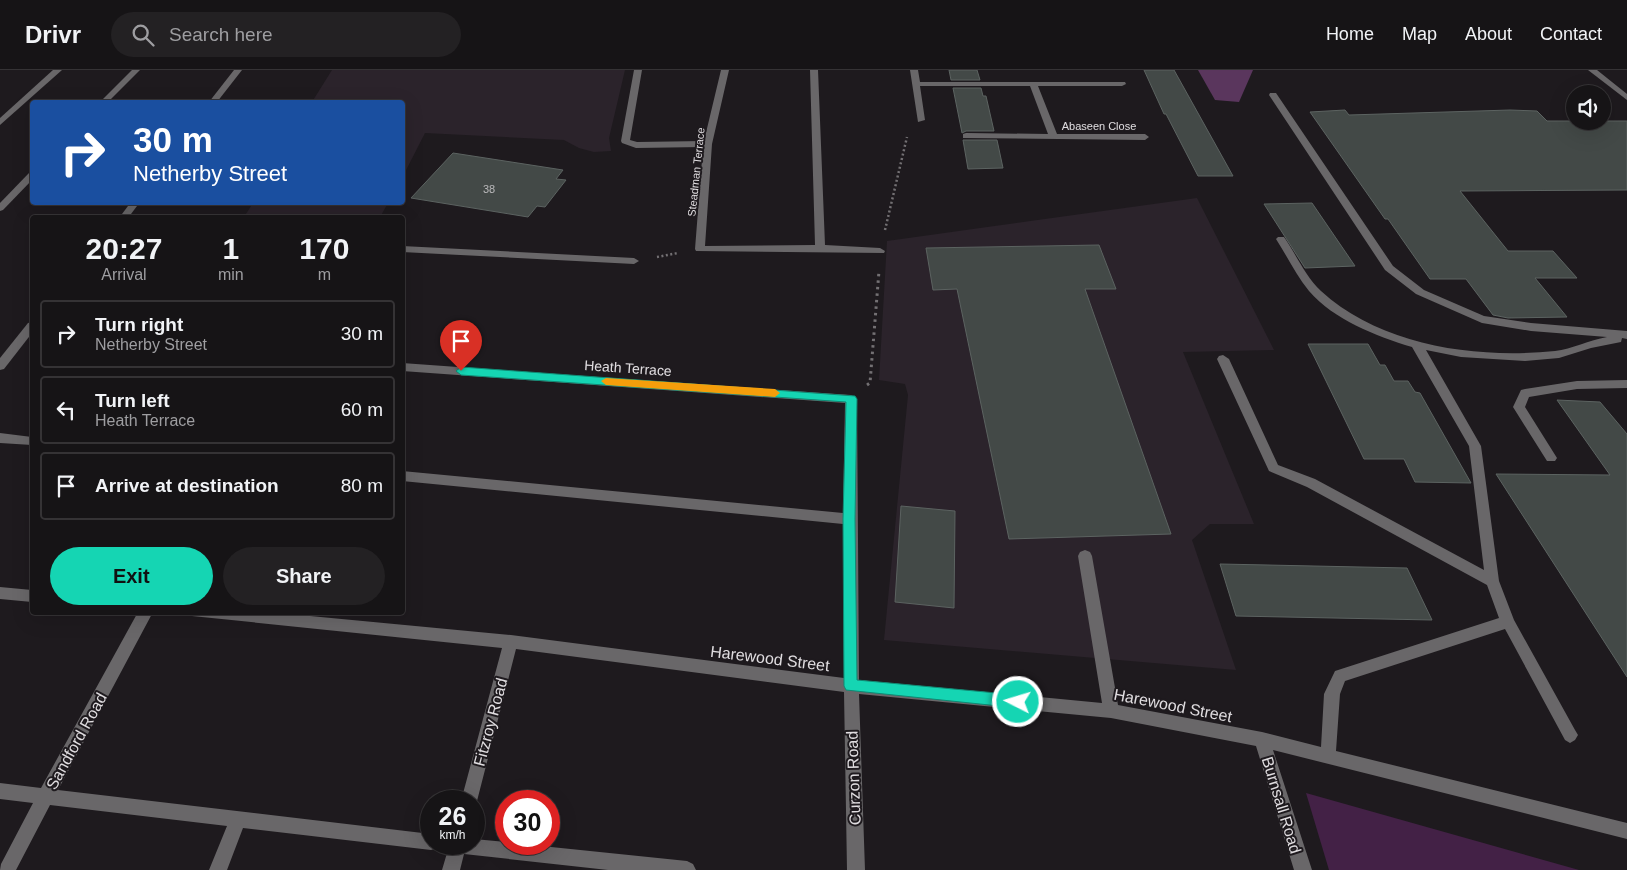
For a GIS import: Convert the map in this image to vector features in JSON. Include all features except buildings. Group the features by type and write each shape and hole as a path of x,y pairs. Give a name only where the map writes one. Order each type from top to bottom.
{"street":[{"path":"0,122 58,70"},
{"path":"106,100 136,70"},
{"path":"215,100 238,70"},
{"path":"638,70 625,141 636,145 708,144"},
{"name":"Steadman Terrace","path":"725,70 708,144 700,249 820,248"},
{"path":"814,70 820,248 880,250"},
{"path":"914,70 922,120"},
{"path":"1592,70 1627,98"},
{"path":"917,84 1122,84"},
{"name":"Abaseen Close","path":"1034,84 1054,136"},
{"path":"1273,95 1389,268 1420,292 1482,319 1531,327 1627,336"},
{"name":"Abaseen Close","path":"966,136 1145,137"},
{"path":"0,208 30,177"},
{"path":"126,215 134,205"},
{"path":"1281,239 1316,293 1351,318 1385,335 1417,345 1469,354 1557,355 1587,345 1627,336"},
{"path":"405,250 634,261"},
{"path":"0,366 27,340"},
{"path":"1417,345 1475,446 1492,581 1508,622 1570,735"},
{"path":"1223,359 1273,468 1311,483 1492,581"},
{"name":"Heath Terrace","path":"405,367 851,399"},
{"path":"1551,458 1520,407 1525,393 1577,384 1627,384"},
{"name":"Curzon Road","path":"851,399 849,519 850,686 856,870"},
{"path":"0,438 30,441"},
{"path":"405,476 849,519"},
{"path":"1085,556 1111,710"},
{"path":"0,593 30,596"},
{"name":"Sandford Road","path":"7,870 144,615"},
{"name":"Harewood Street","path":"228,615 511,642 850,686 1111,710 1262,740 1627,831"},
{"path":"1328,756 1332,694 1340,676 1508,622"},
{"name":"Fitzroy Road","path":"472,790 511,642"},
{"name":"Burnsall Road","path":"1262,740 1303,870"},
{"path":"0,791 420,841"},
{"path":"218,870 238,818"},
{"path":"485,848 657,869 687,870"},
{"path":"451,870 453,855"}],"shaded area":[{"path":"332,70 625,70 609,138 611,151 594,152 579,148 564,140 425,133 405,172 405,100 313,100"},
{"path":"1198,70 1253,70 1239,102 1215,100"},
{"path":"1197,198 1274,350 1183,352 1254,524 1210,524 1192,540 1236,670 884,640 908,395 905,384 879,380 887,241"},
{"path":"252,205 387,205 381,215 245,215"},
{"path":"1306,793 1579,870 1329,870"}],"slow traffic":[{"path":"606,381 775,393"}],"route":[{"path":"461,371 851,399 849,519 850,686 1018,702"}]}
